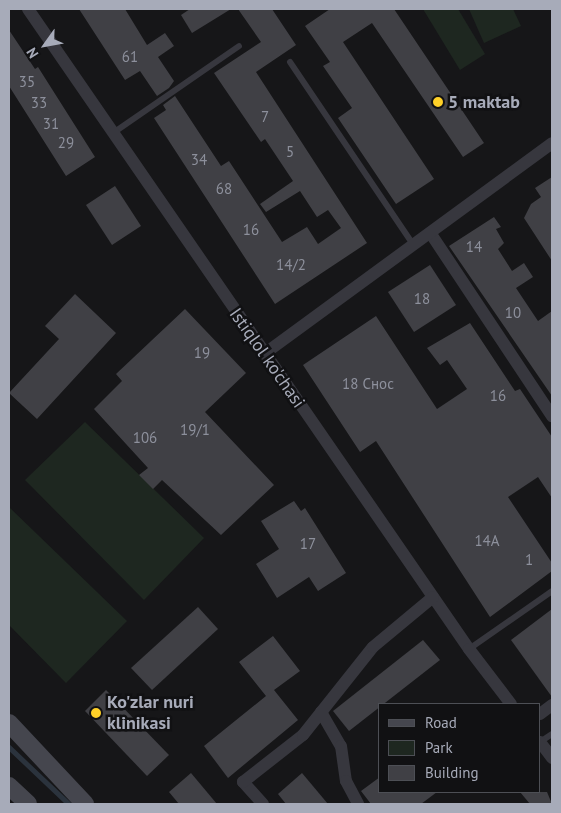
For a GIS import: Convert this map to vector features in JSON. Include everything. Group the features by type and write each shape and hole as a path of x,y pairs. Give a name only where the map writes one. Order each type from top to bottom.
{"main road":[{"path":"9,723 85,804"},
{"path":"9,786 26,804"}],"street":[{"name":"Istiqlol ko'chasi","path":"28,9 469,649 511,703"},
{"path":"264,354 431,234 552,143"},
{"path":"431,234 552,416"},
{"path":"263,804 243,782 303,735 373,647 433,597"},
{"path":"541,713 552,705"},
{"path":"321,712 341,746 346,780 358,804"},
{"path":"541,743 552,758"}],"lane":[{"path":"113,133 238,46"},
{"path":"290,62 414,246"},
{"path":"469,649 552,592"},
{"path":"541,741 552,734"}],"green space":[{"path":"423,9 458,9 485,54 460,70"},
{"path":"469,9 513,9 521,26 484,43"},
{"path":"85,422 204,538 144,600 25,480"},
{"path":"9,507 127,621 66,683 9,625"}],"building":[{"path":"79,9 125,9 147,45 165,33 174,46 158,57 174,81 169,88 157,96 140,71 125,80"},
{"path":"190,9 231,9 192,33 181,15"},
{"path":"238,9 272,9 296,45 256,72 367,243 275,304 154,118 166,110 163,105 175,96 221,166 229,161 282,242 307,227 318,244 341,228 328,210 317,217 300,191 266,212 260,204 293,181 265,139 261,142 214,73 261,42"},
{"path":"330,9 394,9 484,143 463,157 372,23 343,42 434,179 396,204 338,118 352,108 323,66 330,62 305,26"},
{"path":"9,30 35,69 38,67 95,157 66,176 9,86"},
{"path":"552,177 552,261 524,218 531,204 541,197 535,188"},
{"path":"115,186 141,226 112,245 86,205"},
{"path":"494,217 501,227 496,229 504,243 498,249 512,271 524,263 533,277 516,288 538,321 552,311 552,396 449,246"},
{"path":"430,265 456,305 414,332 388,292"},
{"path":"75,294 116,333 37,419 9,393 59,339 45,326"},
{"path":"185,309 246,373 205,412 274,485 221,535 162,480 153,489 139,475 148,468 94,409 122,381 116,374"},
{"path":"376,316 437,409 467,389 447,360 440,365 427,348 470,323 515,391 520,389 552,437 552,498 538,477 508,497 552,563 552,571 490,617 376,441 360,452 303,365"},
{"path":"294,501 301,511 305,508 346,573 318,591 309,577 277,598 256,564 279,549 261,521"},
{"path":"198,607 218,629 152,690 131,668"},
{"path":"552,609 552,697 511,640"},
{"path":"273,636 300,671 274,690 298,720 228,778 204,746 266,696 239,662"},
{"path":"423,640 440,660 385,703 378,703 378,708 349,731 333,711"},
{"path":"106,690 169,755 147,776 85,711"},
{"path":"191,773 217,804 179,804 169,792"},
{"path":"302,773 328,804 286,804 278,794"},
{"path":"378,778 378,793 436,793 421,804 371,804 361,791"},
{"path":"547,792 552,804 530,804 521,793"}],"waterway":[{"path":"9,747 69,804"}],"place":[{"name":"5 maktab","path":"438,102"},
{"name":"Ko'zlar nuri klinikasi","path":"96,713"}]}
